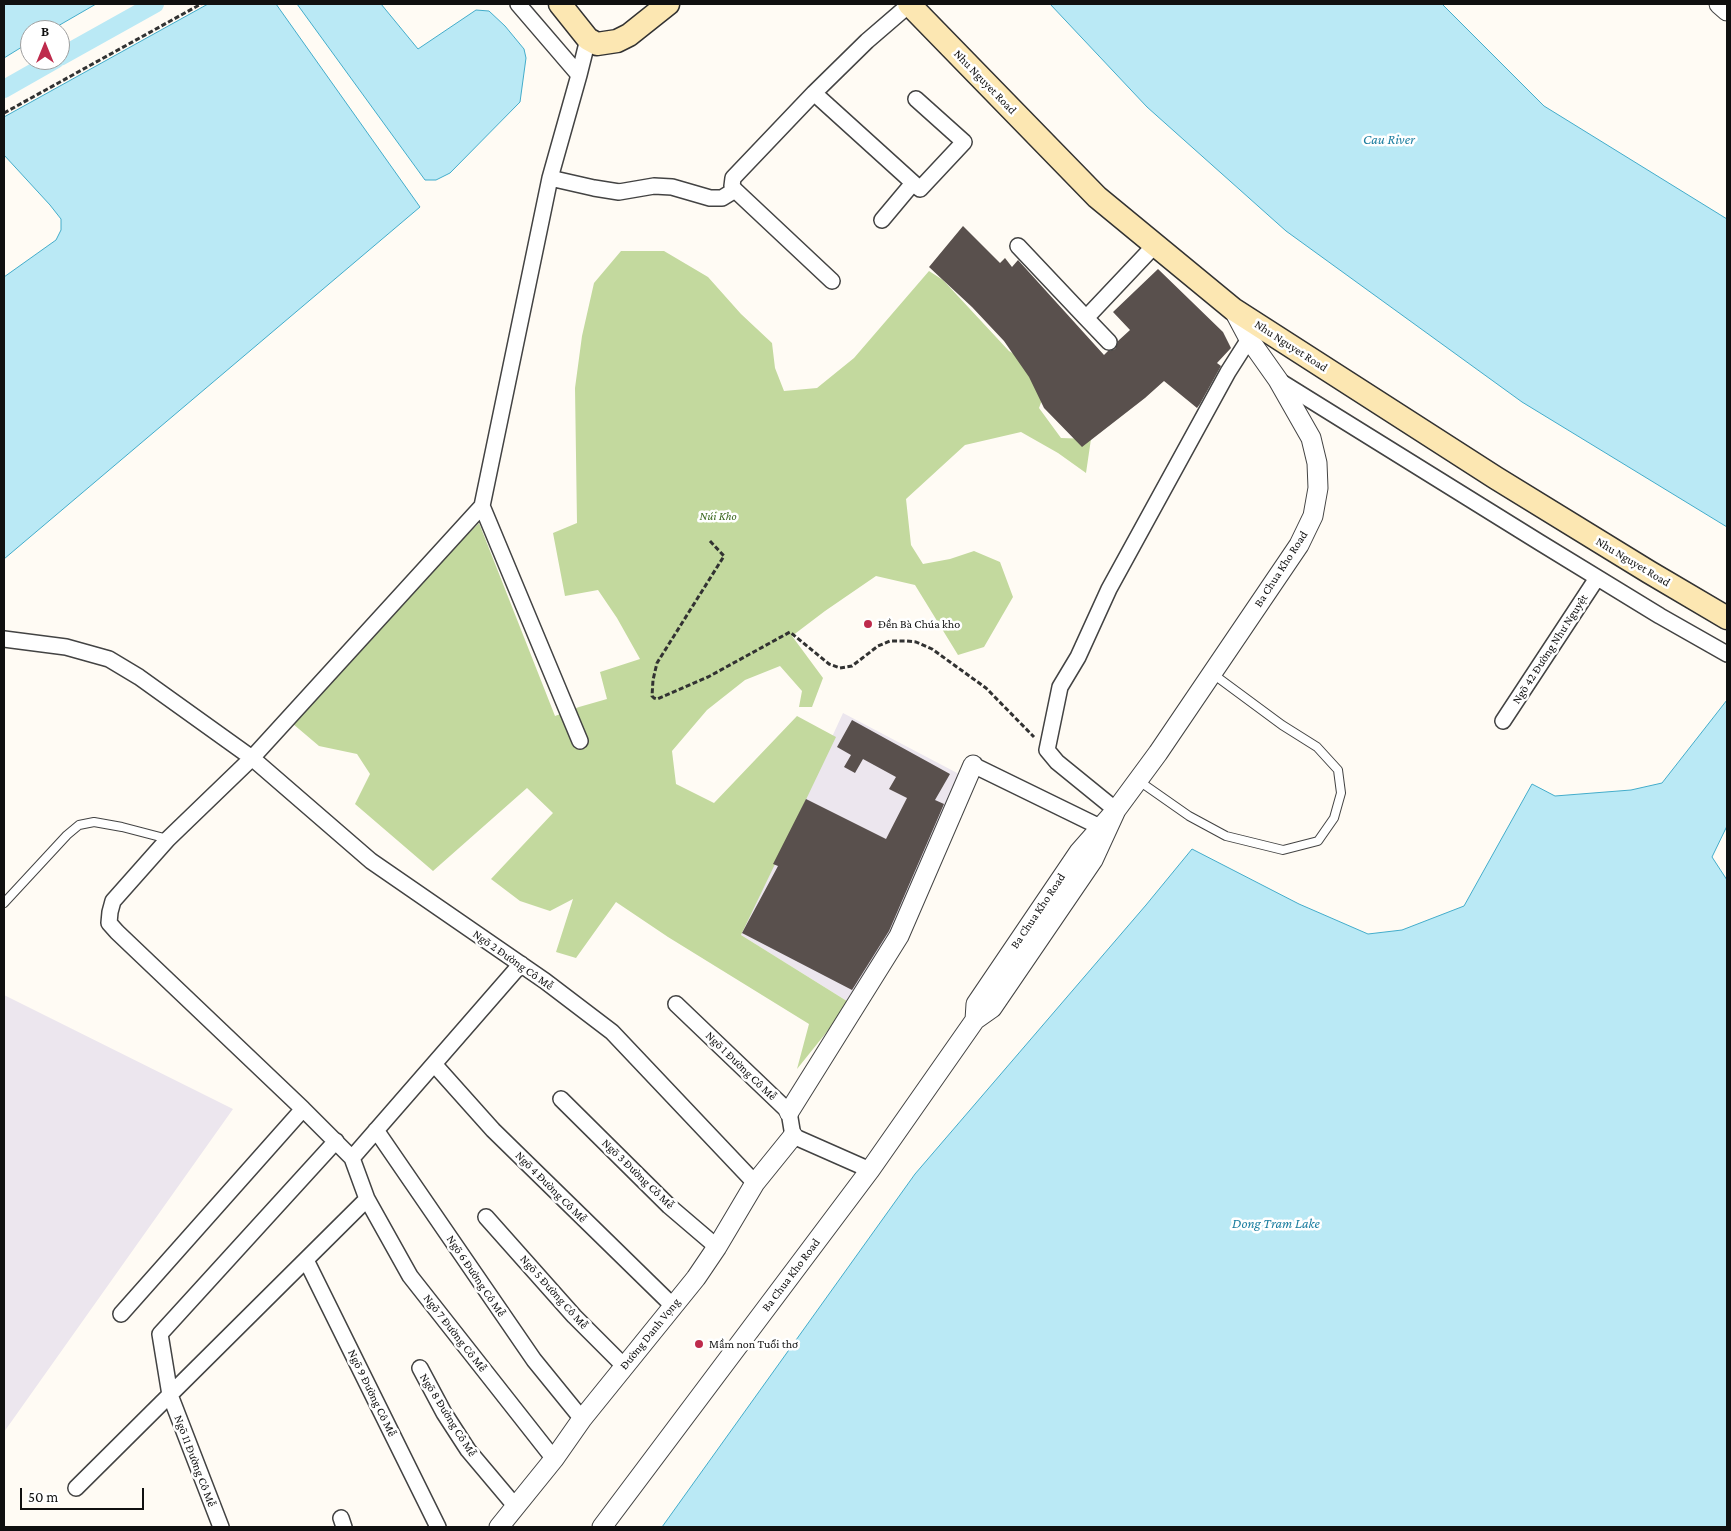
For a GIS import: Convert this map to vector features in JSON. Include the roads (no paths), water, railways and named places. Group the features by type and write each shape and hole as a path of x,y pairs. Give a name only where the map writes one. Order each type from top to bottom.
{"main road":[{"path":"560,4 588,39 597,44 617,41 629,35 668,4"},
{"name":"Nhu Nguyet Road","path":"910,4 1097,197 1233,309 1504,482 1727,618"}],"street":[{"path":"518,4 579,75"},
{"path":"832,282 732,186 733,178 814,93 867,41 910,4"},
{"path":"1719,4 1727,11"},
{"path":"521,964 352,1158 304,1108 109,923 113,901 168,839 252,758 482,506 550,178 588,39"},
{"path":"814,93 920,189 964,142 916,98"},
{"path":"550,178 619,192 654,186 672,187 710,198 722,198 736,190"},
{"path":"882,220 913,183"},
{"path":"1086,318 1155,244"},
{"path":"1018,246 1109,342"},
{"name":"Ba Chua Kho Road","path":"975,1020 976,1004 1078,852 1116,810 1158,753 1298,545 1313,516 1318,488 1317,463 1311,438 1278,380 1249,339 1233,309"},
{"path":"1116,810 1057,762 1047,750 1060,687 1078,657 1109,589 1228,372 1249,339"},
{"path":"1278,380 1597,578 1727,654"},
{"path":"482,506 580,741"},
{"name":"Ngõ 42 Đường Như Nguyệt","path":"1503,721 1597,578"},
{"name":"Ngõ 2 Đường Cô Mễ","path":"4,639 66,647 109,658 139,677 252,758 371,861 521,964 612,1032 755,1184"},
{"path":"870,1170 793,1136 789,1112 898,936 973,765 1100,828"},
{"name":"Ba Chua Kho Road","path":"602,1527 870,1170 975,1020 992,1008 1093,860 1116,810"},
{"name":"Ngõ 1 Đường Cô Mễ","path":"676,1004 789,1112"},
{"name":"Ngõ 4 Đường Cô Mễ","path":"434,1064 493,1130 673,1306"},
{"name":"Ngõ 3 Đường Cô Mễ","path":"561,1099 669,1206 717,1248"},
{"path":"121,1314 304,1108"},
{"name":"Ngõ 6 Đường Cô Mễ","path":"376,1130 534,1360 582,1419"},
{"name":"Đường Danh Vọng","path":"499,1527 554,1459 582,1419 696,1278 717,1248 755,1184 793,1136"},
{"name":"Ngõ 11 Đường Cô Mễ","path":"221,1527 170,1394 160,1334 336,1141"},
{"name":"Ngõ 7 Đường Cô Mễ","path":"352,1158 366,1199 410,1276 554,1459"},
{"path":"76,1488 366,1199"},
{"name":"Ngõ 5 Đường Cô Mễ","path":"486,1217 574,1316 624,1366"},
{"name":"Ngõ 9 Đường Cô Mễ","path":"306,1260 438,1527"},
{"name":"Ngõ 8 Đường Cô Mễ","path":"420,1368 444,1413 468,1450 516,1508"}],"lane":[{"path":"1138,780 1189,816 1226,836 1283,850 1318,841 1334,818 1341,793 1338,770 1317,747 1282,725 1211,673"},
{"path":"4,903 66,835 79,825 94,822 168,839"}],"water":[{"path":"4,4 96,4 68,20 20,20 20,48 4,58"},
{"path":"208,4 276,4 420,207 4,559 4,277 56,240 61,230 61,219 4,155 4,117"},
{"path":"297,4 381,4 418,49 476,10 489,11 505,26 524,49 526,58 520,102 450,173 436,180 425,180"},
{"name":"Cau River","path":"1050,4 1442,4 1544,106 1727,219 1727,527 1522,402 1286,231 1147,107"},
{"name":"Dong Tram Lake","path":"1727,700 1727,826 1712,857 1727,880 1727,1527 662,1527 915,1174 1192,849 1299,904 1368,934 1402,930 1464,906 1532,784 1555,796 1631,790 1662,783"}],"waterway":[{"path":"70,51 155,4"},
{"path":"4,89 37,70"}],"place":[{"name":"Đền Bà Chúa kho","path":"868,624"},
{"name":"Mầm non Tuổi thơ","path":"699,1344"}],"park label":[{"name":"Núi Kho","path":"718,516"}]}
